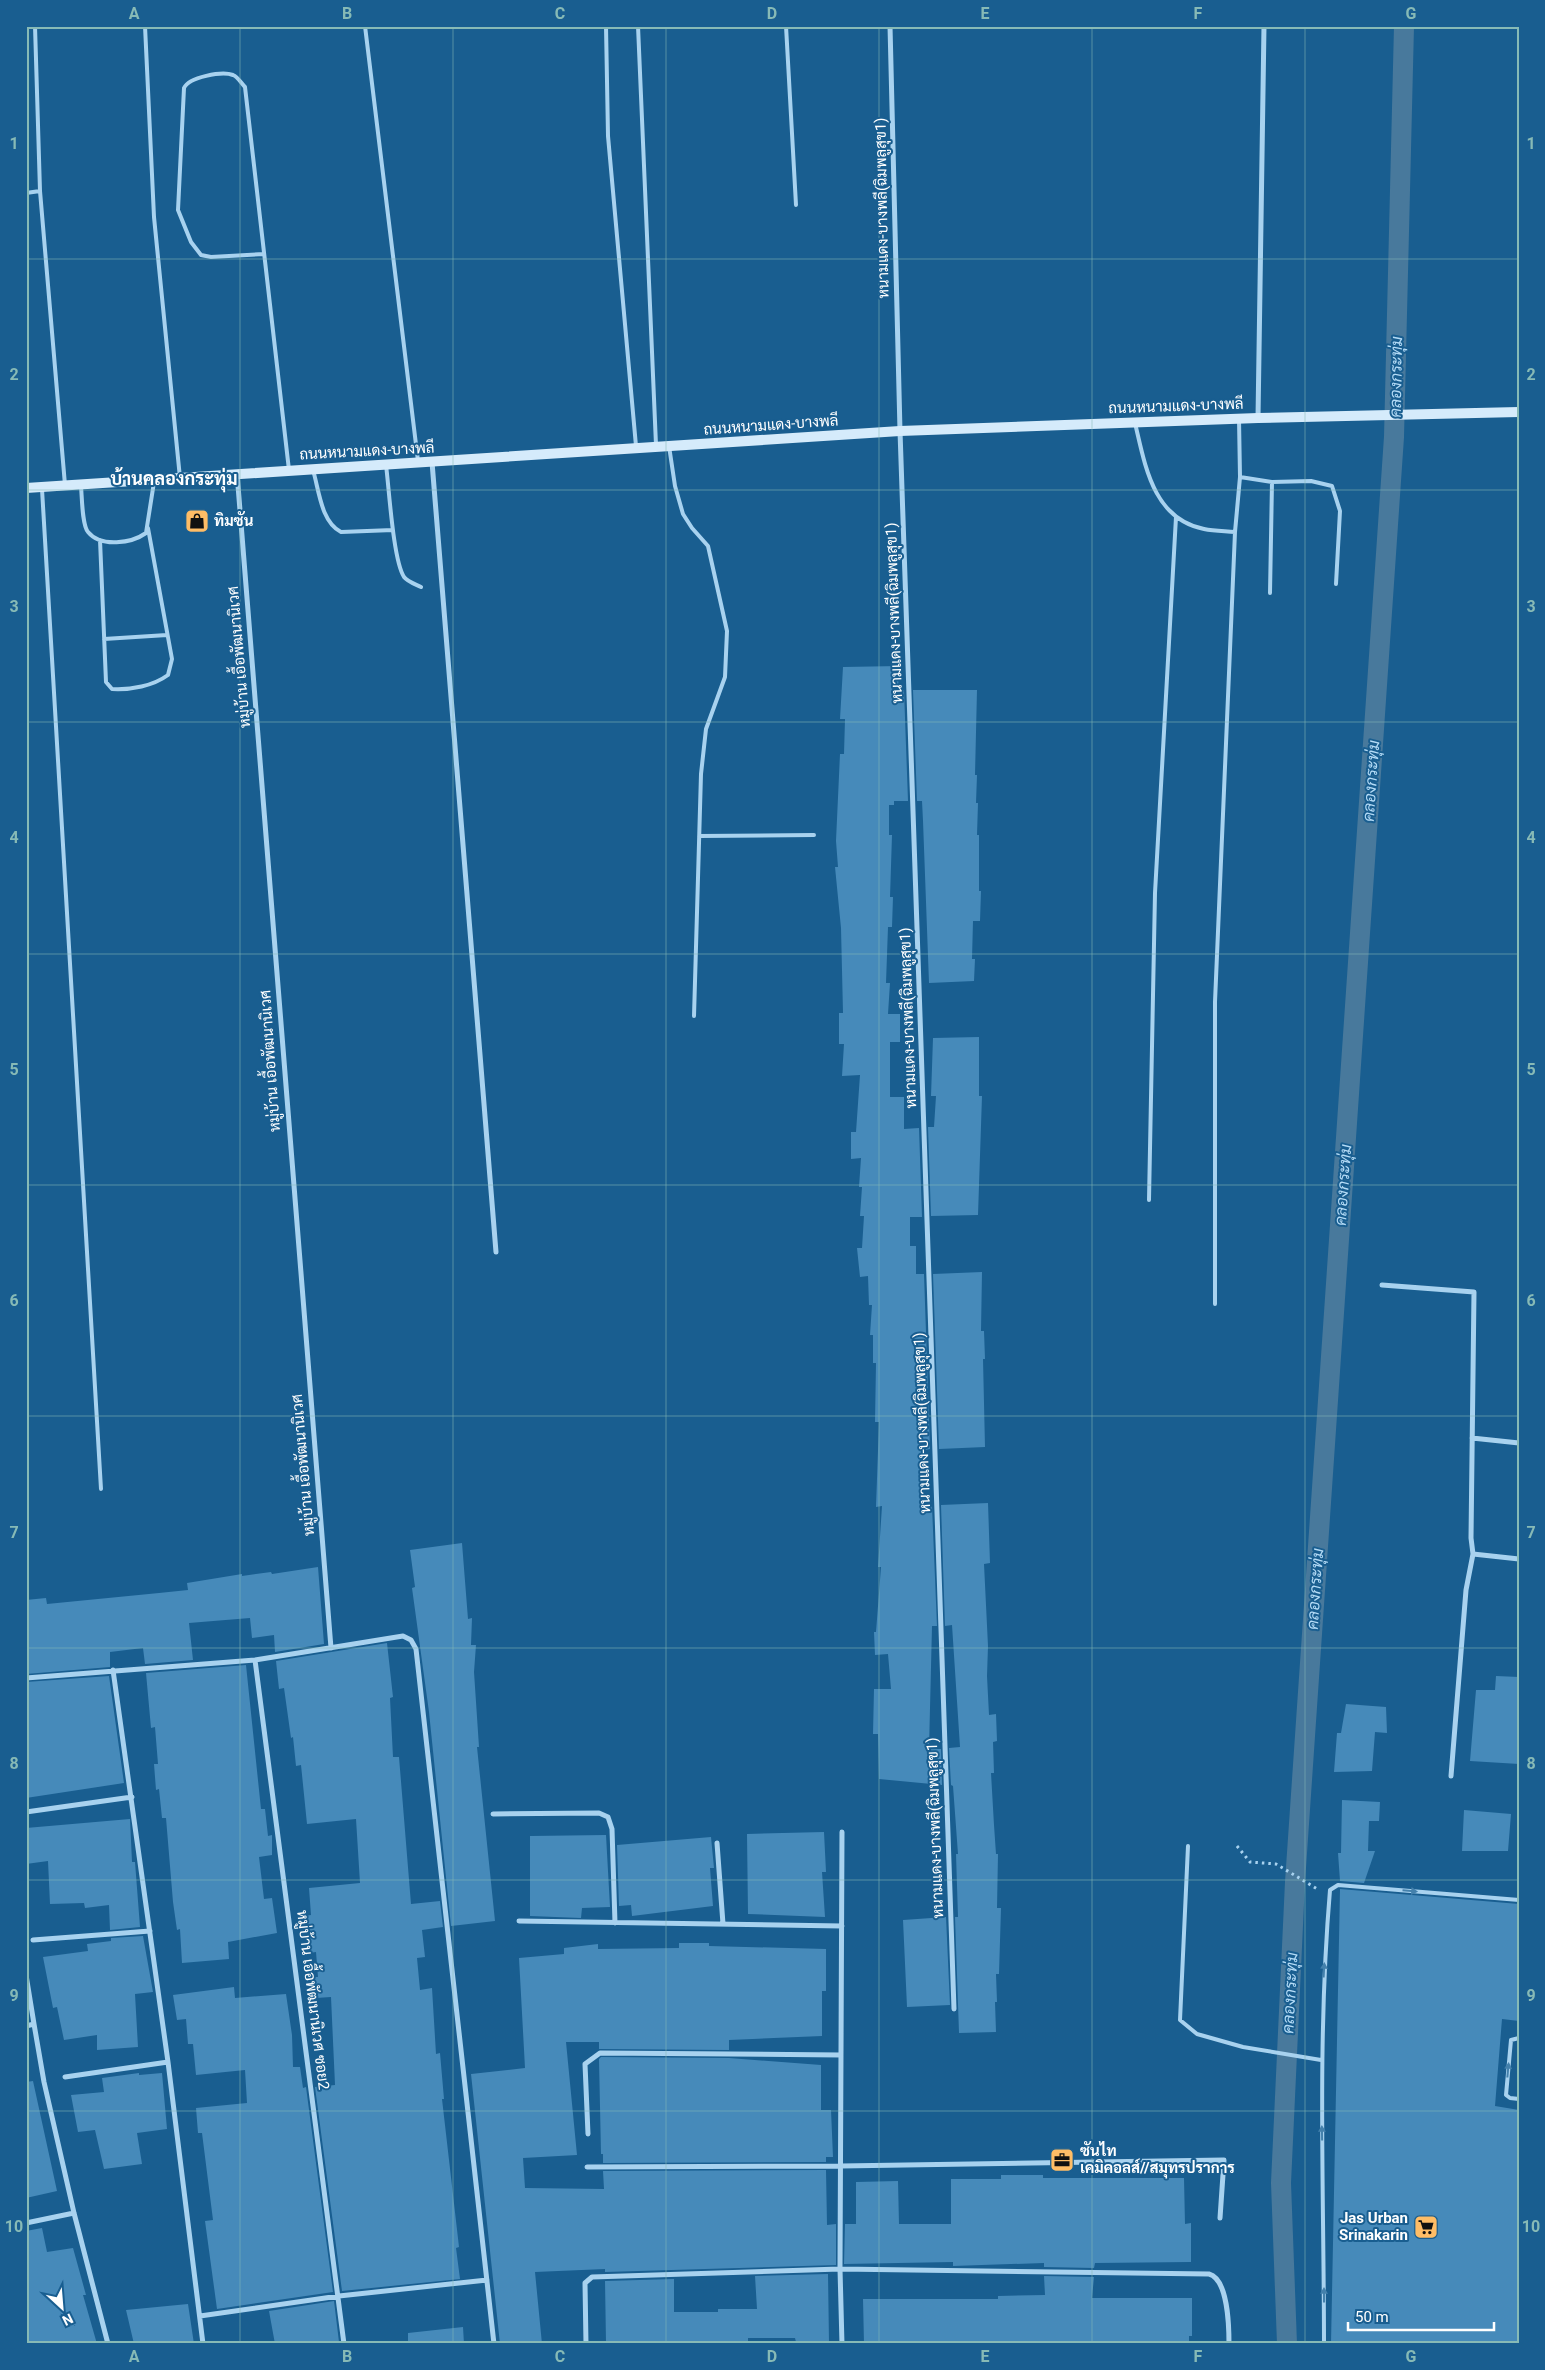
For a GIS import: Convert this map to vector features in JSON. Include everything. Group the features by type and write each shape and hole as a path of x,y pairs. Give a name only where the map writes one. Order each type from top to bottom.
{"main road":[{"name":"ถนนหนามแดง-บางพลี","path":"26,488 154,480 237,472 418,463 900,431 1258,418 1413,416 1519,412"}],"street":[{"name":"หนามแดง-บางพลี(ฉิมพลูสุข1)","path":"890,26 900,431 954,2009"},
{"path":"1258,418 1264,26"},
{"path":"432,462 496,1252"},
{"name":"หมู่บ้าน เอื้อพัฒนานิเวศ","path":"237,472 331,1648"},
{"path":"1382,1285 1474,1292 1471,1538 1473,1554 1466,1590 1452,1776"},
{"path":"1472,1438 1519,1443"},
{"path":"1473,1554 1519,1559"},
{"path":"26,1678 255,1660 403,1636 411,1640 416,1649 494,2344"},
{"name":"หมู่บ้าน เอื้อพัฒนานิเวศ ซอย2","path":"255,1660 344,2344"},
{"path":"113,1670 168,2062 203,2344"},
{"path":"26,1812 132,1797"},
{"path":"493,1814 599,1813 608,1817 612,1829 615,1923"},
{"path":"842,1832 840,2166 842,2344"},
{"path":"717,1843 723,1924"},
{"path":"520,1921 842,1926"},
{"path":"33,1940 150,1931"},
{"path":"26,1975 44,2082 74,2213 108,2344"},
{"path":"26,2026 34,2024"},
{"path":"588,2134 586,2064 600,2053 841,2055"},
{"path":"65,2077 168,2062"},
{"path":"587,2167 840,2166 1224,2160 1220,2218"},
{"path":"26,2223 74,2213"},
{"path":"586,2344 585,2283 592,2277 840,2268 1209,2274 1214,2275 1218,2280 1229,2313 1230,2344"},
{"path":"200,2316 339,2296 487,2280"}],"lane":[{"path":"35,26 40,191 66,485"},
{"path":"145,26 154,217 180,478"},
{"path":"365,26 418,463"},
{"path":"606,26 608,136 636,449"},
{"path":"638,26 656,447"},
{"path":"786,26 796,205"},
{"path":"264,254 211,257 201,255 191,242 178,210 184,88 187,82 192,79 225,74 235,76 245,87 289,470"},
{"path":"26,193 40,191"},
{"path":"1214,1304 1215,1002 1235,532 1240,477 1239,419"},
{"path":"1135,423 1147,475 1160,500 1176,517 1202,529 1235,532"},
{"path":"669,446 675,486 683,514 692,528 708,546 727,631 725,677 706,729 701,774 694,1016"},
{"path":"386,464 393,530 403,574 408,581 421,587"},
{"path":"313,469 325,515 333,528 340,532 393,530"},
{"path":"1240,477 1272,482 1311,481 1332,486 1340,511 1336,584"},
{"path":"100,540 106,682 112,689 127,690 160,681 168,675 172,659 148,528 154,480"},
{"path":"1270,593 1272,482"},
{"path":"80,484 88,532 100,540 121,542 146,533 148,528"},
{"path":"42,487 101,1489"},
{"path":"1149,1200 1155,893 1176,517"},
{"path":"104,639 167,635"},
{"path":"699,836 814,835"},
{"path":"1188,1846 1180,2020 1197,2034 1243,2048 1321,2060"},
{"path":"1324,2344 1321,2060 1323,1969 1330,1890 1333,1886 1519,1900"},
{"path":"1519,2038 1511,2040 1506,2095 1510,2098 1519,2099"}],"path":[{"path":"1237,1846 1250,1862 1276,1864 1321,1892"}],"building":[{"path":"899,666 898,691 904,690 908,801 894,801 894,805 889,805 889,835 892,835 890,897 893,897 892,927 888,927 886,983 890,983 888,1014 900,1014 900,1042 890,1042 890,1097 904,1097 904,1129 919,1128 922,1217 910,1217 910,1246 916,1246 916,1274 924,1274 930,1449 925,1450 924,1506 932,1506 937,1626 932,1626 929,1749 941,1749 942,1785 879,1779 878,1734 873,1734 874,1689 891,1689 888,1654 875,1655 874,1632 876,1632 881,1567 878,1567 882,1506 876,1507 879,1422 875,1422 876,1363 873,1363 873,1335 870,1335 872,1305 869,1305 868,1276 860,1277 857,1248 862,1248 864,1216 860,1216 861,1158 851,1159 851,1132 856,1132 860,1075 842,1076 844,1044 839,1044 839,1013 843,1013 841,928 835,867 838,867 836,841 840,754 844,754 845,719 840,719 843,667"},
{"path":"913,690 977,690 975,775 977,775 976,803 978,803 979,891 981,891 980,921 973,921 972,959 975,959 974,981 929,983 922,801 917,801"},
{"path":"979,1037 979,1096 982,1096 978,1215 931,1216 928,1127 934,1127 936,1096 931,1096 933,1038"},
{"path":"982,1272 981,1331 984,1331 985,1359 983,1359 985,1447 939,1449 933,1274"},
{"path":"988,1503 990,1563 984,1564 988,1646 987,1676 989,1715 996,1714 997,1741 993,1742 994,1773 991,1773 996,1854 998,1854 997,1908 1001,1908 999,1974 996,1974 996,2032 959,2033 955,1917 958,1917 956,1854 958,1854 949,1748 960,1747 952,1625 945,1626 941,1505"},
{"path":"462,1543 468,1619 472,1618 471,1645 476,1645 474,1672 479,1747 477,1747 495,1921 451,1926 429,1712 412,1588 415,1587 410,1550"},
{"path":"318,1567 324,1644 275,1652 274,1635 252,1638 250,1618 189,1623 193,1660 145,1664 143,1648 110,1652 110,1667 26,1674 26,1600 46,1598 47,1604 188,1590 187,1583 242,1574 242,1576 271,1572 272,1574"},
{"path":"387,1643 393,1697 390,1698 393,1757 399,1757 411,1904 440,1901 443,1927 422,1930 425,1957 417,1958 420,1990 432,1988 436,2054 440,2053 444,2099 442,2099 459,2247 456,2248 460,2279 342,2291 315,2087 335,2085 331,1997 316,1998 314,1977 318,1977 316,1952 309,1953 305,1916 311,1915 309,1888 360,1883 356,1819 307,1824 301,1765 296,1766 284,1688 279,1689 276,1661"},
{"path":"246,1665 261,1809 265,1809 268,1836 272,1835 272,1855 259,1857 264,1899 272,1898 277,1933 228,1942 229,1959 182,1963 180,1929 177,1930 173,1902 166,1818 162,1818 159,1789 156,1790 154,1764 158,1764 155,1727 151,1728 146,1673"},
{"path":"109,1676 124,1783 26,1798 26,1682"},
{"path":"1496,1676 1519,1677 1519,1764 1470,1761 1476,1690 1495,1690"},
{"path":"1346,1704 1386,1707 1387,1733 1375,1732 1372,1771 1334,1772 1337,1733 1341,1733"},
{"path":"1342,1800 1380,1802 1379,1821 1369,1821 1368,1851 1375,1851 1364,1883 1340,1881 1338,1853 1341,1853"},
{"path":"1464,1810 1511,1814 1508,1851 1462,1851"},
{"path":"130,1819 132,1862 135,1862 140,1927 110,1930 109,1905 85,1908 84,1903 50,1904 48,1861 26,1864 26,1828"},
{"path":"824,1832 826,1872 822,1872 825,1917 748,1914 747,1834"},
{"path":"606,1835 610,1907 582,1908 581,1918 530,1916 530,1836"},
{"path":"711,1837 714,1868 710,1868 713,1906 632,1916 631,1905 619,1906 617,1845"},
{"name":"Jas Urban Srinakarin","path":"1340,1889 1519,1904 1519,2021 1502,2019 1495,2106 1519,2110 1519,2344 1331,2344"},
{"path":"946,1917 950,2005 907,2007 903,1920"},
{"path":"143,1936 153,1992 135,1994 138,2047 97,2050 97,2035 64,2040 57,2007 53,2008 43,1957 88,1951 87,1944 111,1941 111,1938"},
{"path":"679,1943 709,1943 709,1946 826,1949 826,1991 822,1991 822,2036 729,2040 729,2050 599,2049 599,2042 566,2042 577,2155 523,2158 525,2188 604,2189 603,2171 826,2170 827,2225 836,2224 836,2265 605,2272 605,2269 535,2272 542,2344 500,2344 471,2074 525,2068 519,1958 564,1954 564,1948 598,1944 598,1949 679,1948"},
{"path":"234,1987 235,1998 286,1994 292,2035 293,2067 300,2067 303,2088 306,2087 333,2292 217,2309 205,2221 213,2220 202,2133 198,2133 196,2108 247,2103 245,2070 196,2075 193,2044 188,2044 186,2019 177,2020 173,1995"},
{"path":"601,2057 729,2058 821,2065 821,2110 831,2110 833,2157 826,2157 826,2162 603,2163 603,2154 601,2154 599,2059"},
{"path":"139,2073 139,2075 162,2073 167,2129 137,2133 142,2164 104,2169 95,2130 78,2132 71,2095 104,2092 102,2078"},
{"path":"33,2081 57,2191 26,2198 26,2082"},
{"path":"1001,2175 1043,2175 1043,2178 1184,2178 1185,2224 1191,2223 1191,2262 1095,2263 1094,2268 1044,2267 1044,2263 953,2266 953,2262 844,2264 845,2224 856,2224 856,2182 898,2181 899,2224 951,2224 951,2179 1001,2179"},
{"path":"42,2228 47,2252 73,2248 86,2295 83,2295 97,2344 26,2344 26,2231"},
{"path":"828,2274 829,2342 796,2342 795,2338 748,2338 748,2344 644,2344 641,2341 606,2343 605,2281 674,2279 674,2312 718,2312 718,2309 757,2309 755,2276"},
{"path":"1044,2276 1094,2277 1092,2298 1192,2298 1192,2336 1189,2336 1189,2344 864,2344 863,2299 998,2299 998,2296 1045,2295"},
{"path":"334,2301 339,2342 275,2344 269,2311"},
{"path":"188,2304 194,2344 134,2344 126,2310"},
{"path":"463,2327 464,2344 408,2344 408,2333"}],"waterway":[{"name":"คลองกระทุ่ม","path":"1287,2344 1281,2183 1295,1882 1394,437 1404,26"}],"place":[{"name":"ทิมซัน","path":"197,521"},
{"name":"ซันไท เคมิคอลส์//สมุทรปราการ","path":"1062,2160"},
{"name":"Jas Urban Srinakarin","path":"1426,2227"}],"district":[{"name":"บ้านคลองกระทุ่ม","path":"174,478"}]}
